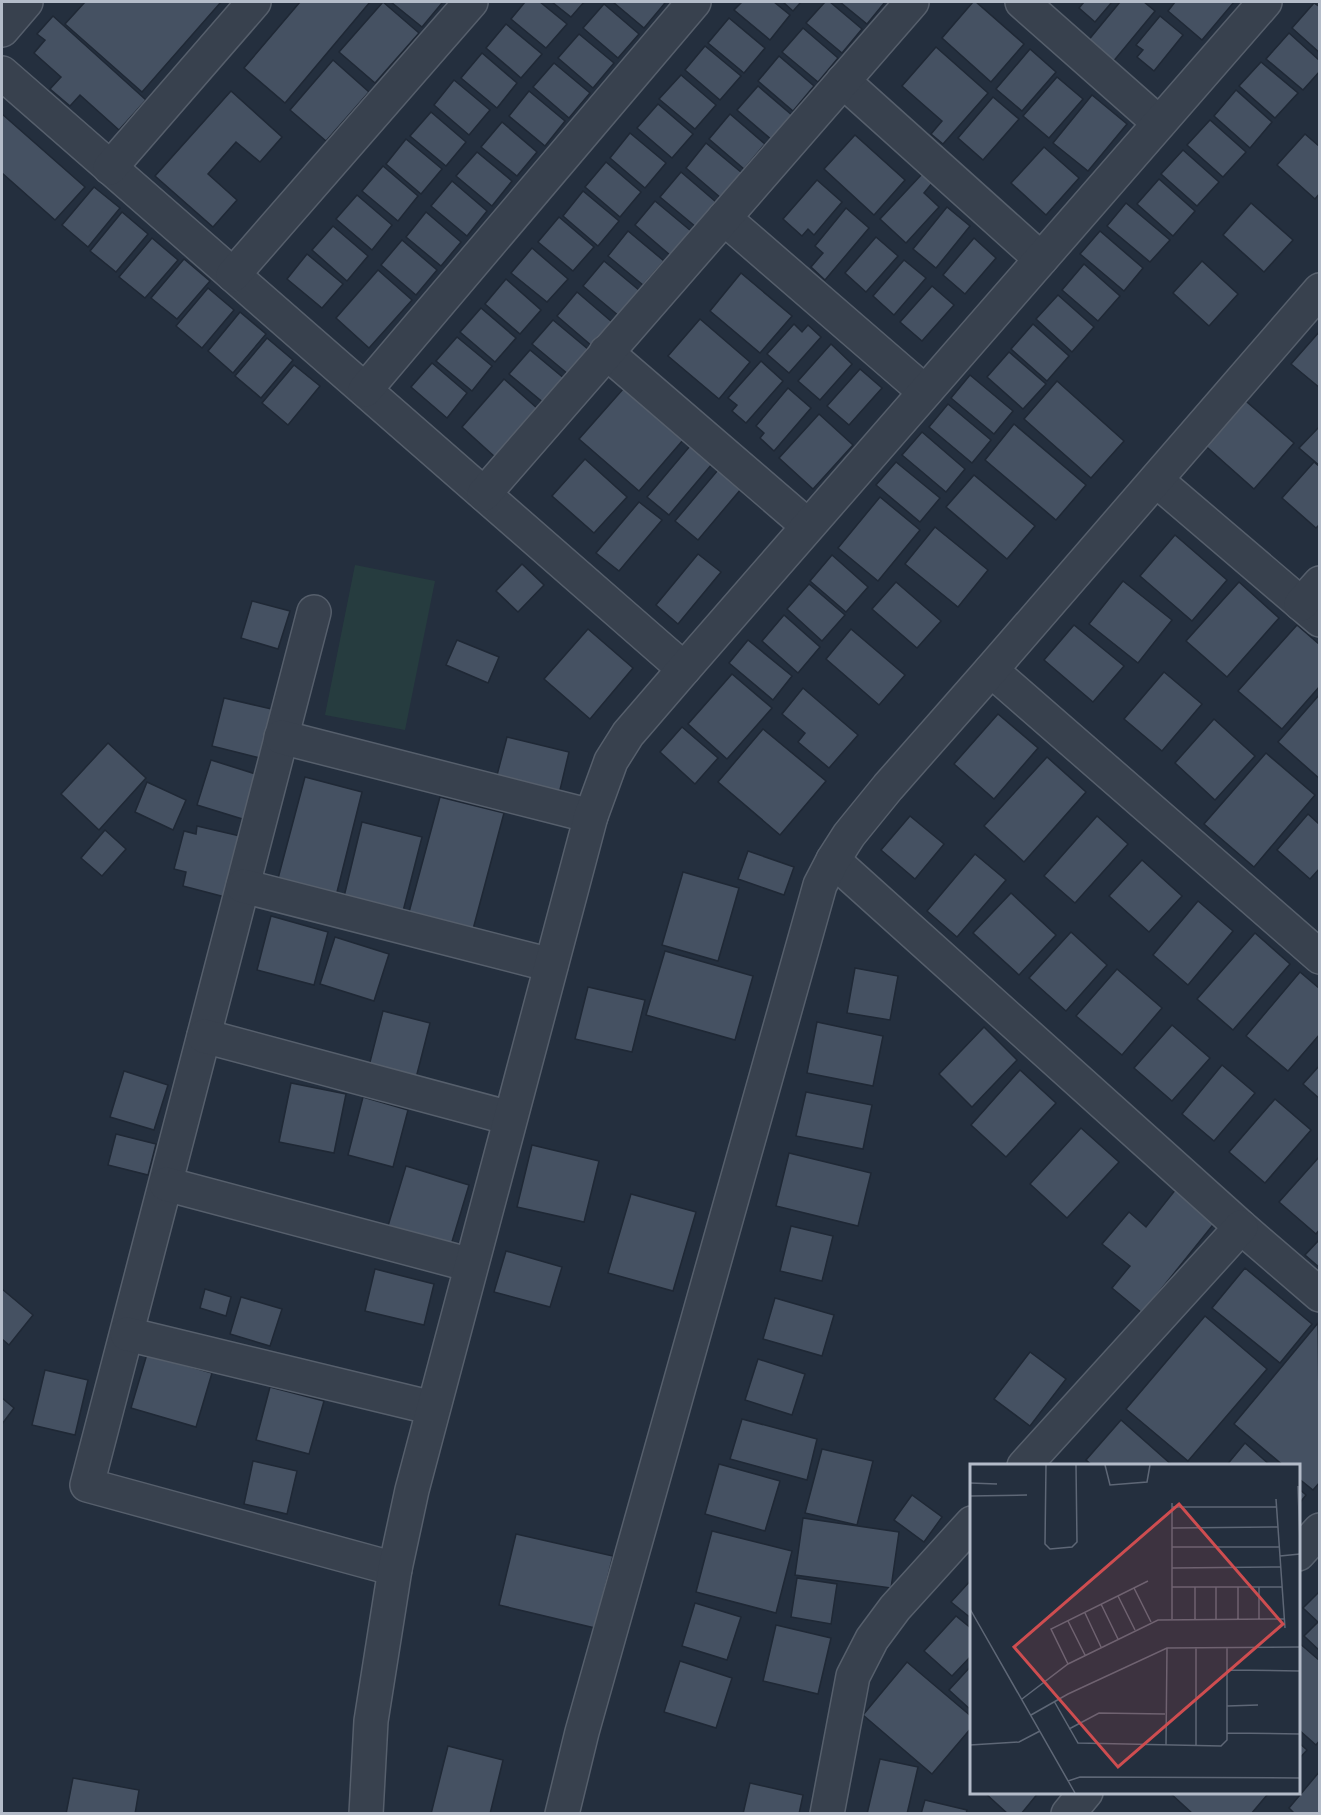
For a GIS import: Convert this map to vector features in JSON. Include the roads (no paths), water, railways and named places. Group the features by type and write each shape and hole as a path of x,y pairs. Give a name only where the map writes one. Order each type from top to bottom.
{"street":[{"path":"2,30 26,2"},
{"path":"110,168 254,2"},
{"path":"233,275 471,2"},
{"path":"365,390 694,2"},
{"path":"484,494 912,2"},
{"path":"1022,2 1159,123"},
{"path":"366,1814 371,1721 395,1569 433,1408 510,1118 591,816 611,761 628,734 684,669 1265,2"},
{"path":"2,73 684,669"},
{"path":"843,81 1041,259"},
{"path":"724,218 925,392"},
{"path":"562,1814 585,1720 820,885 849,835 888,787 1320,290"},
{"path":"606,352 808,526"},
{"path":"1156,480 1313,603"},
{"path":"314,612 87,1485 395,1569"},
{"path":"991,670 1320,957"},
{"path":"281,737 591,816"},
{"path":"833,860 1241,1227 1320,1295"},
{"path":"243,886 551,965"},
{"path":"204,1036 510,1118"},
{"path":"165,1184 471,1265"},
{"path":"1026,1464 1241,1227"},
{"path":"127,1334 433,1408"},
{"path":"827,1814 853,1676 872,1639 895,1608 970,1525"},
{"path":"1300,1553 1320,1530"},
{"path":"1068,1814 1084,1794"}]}
